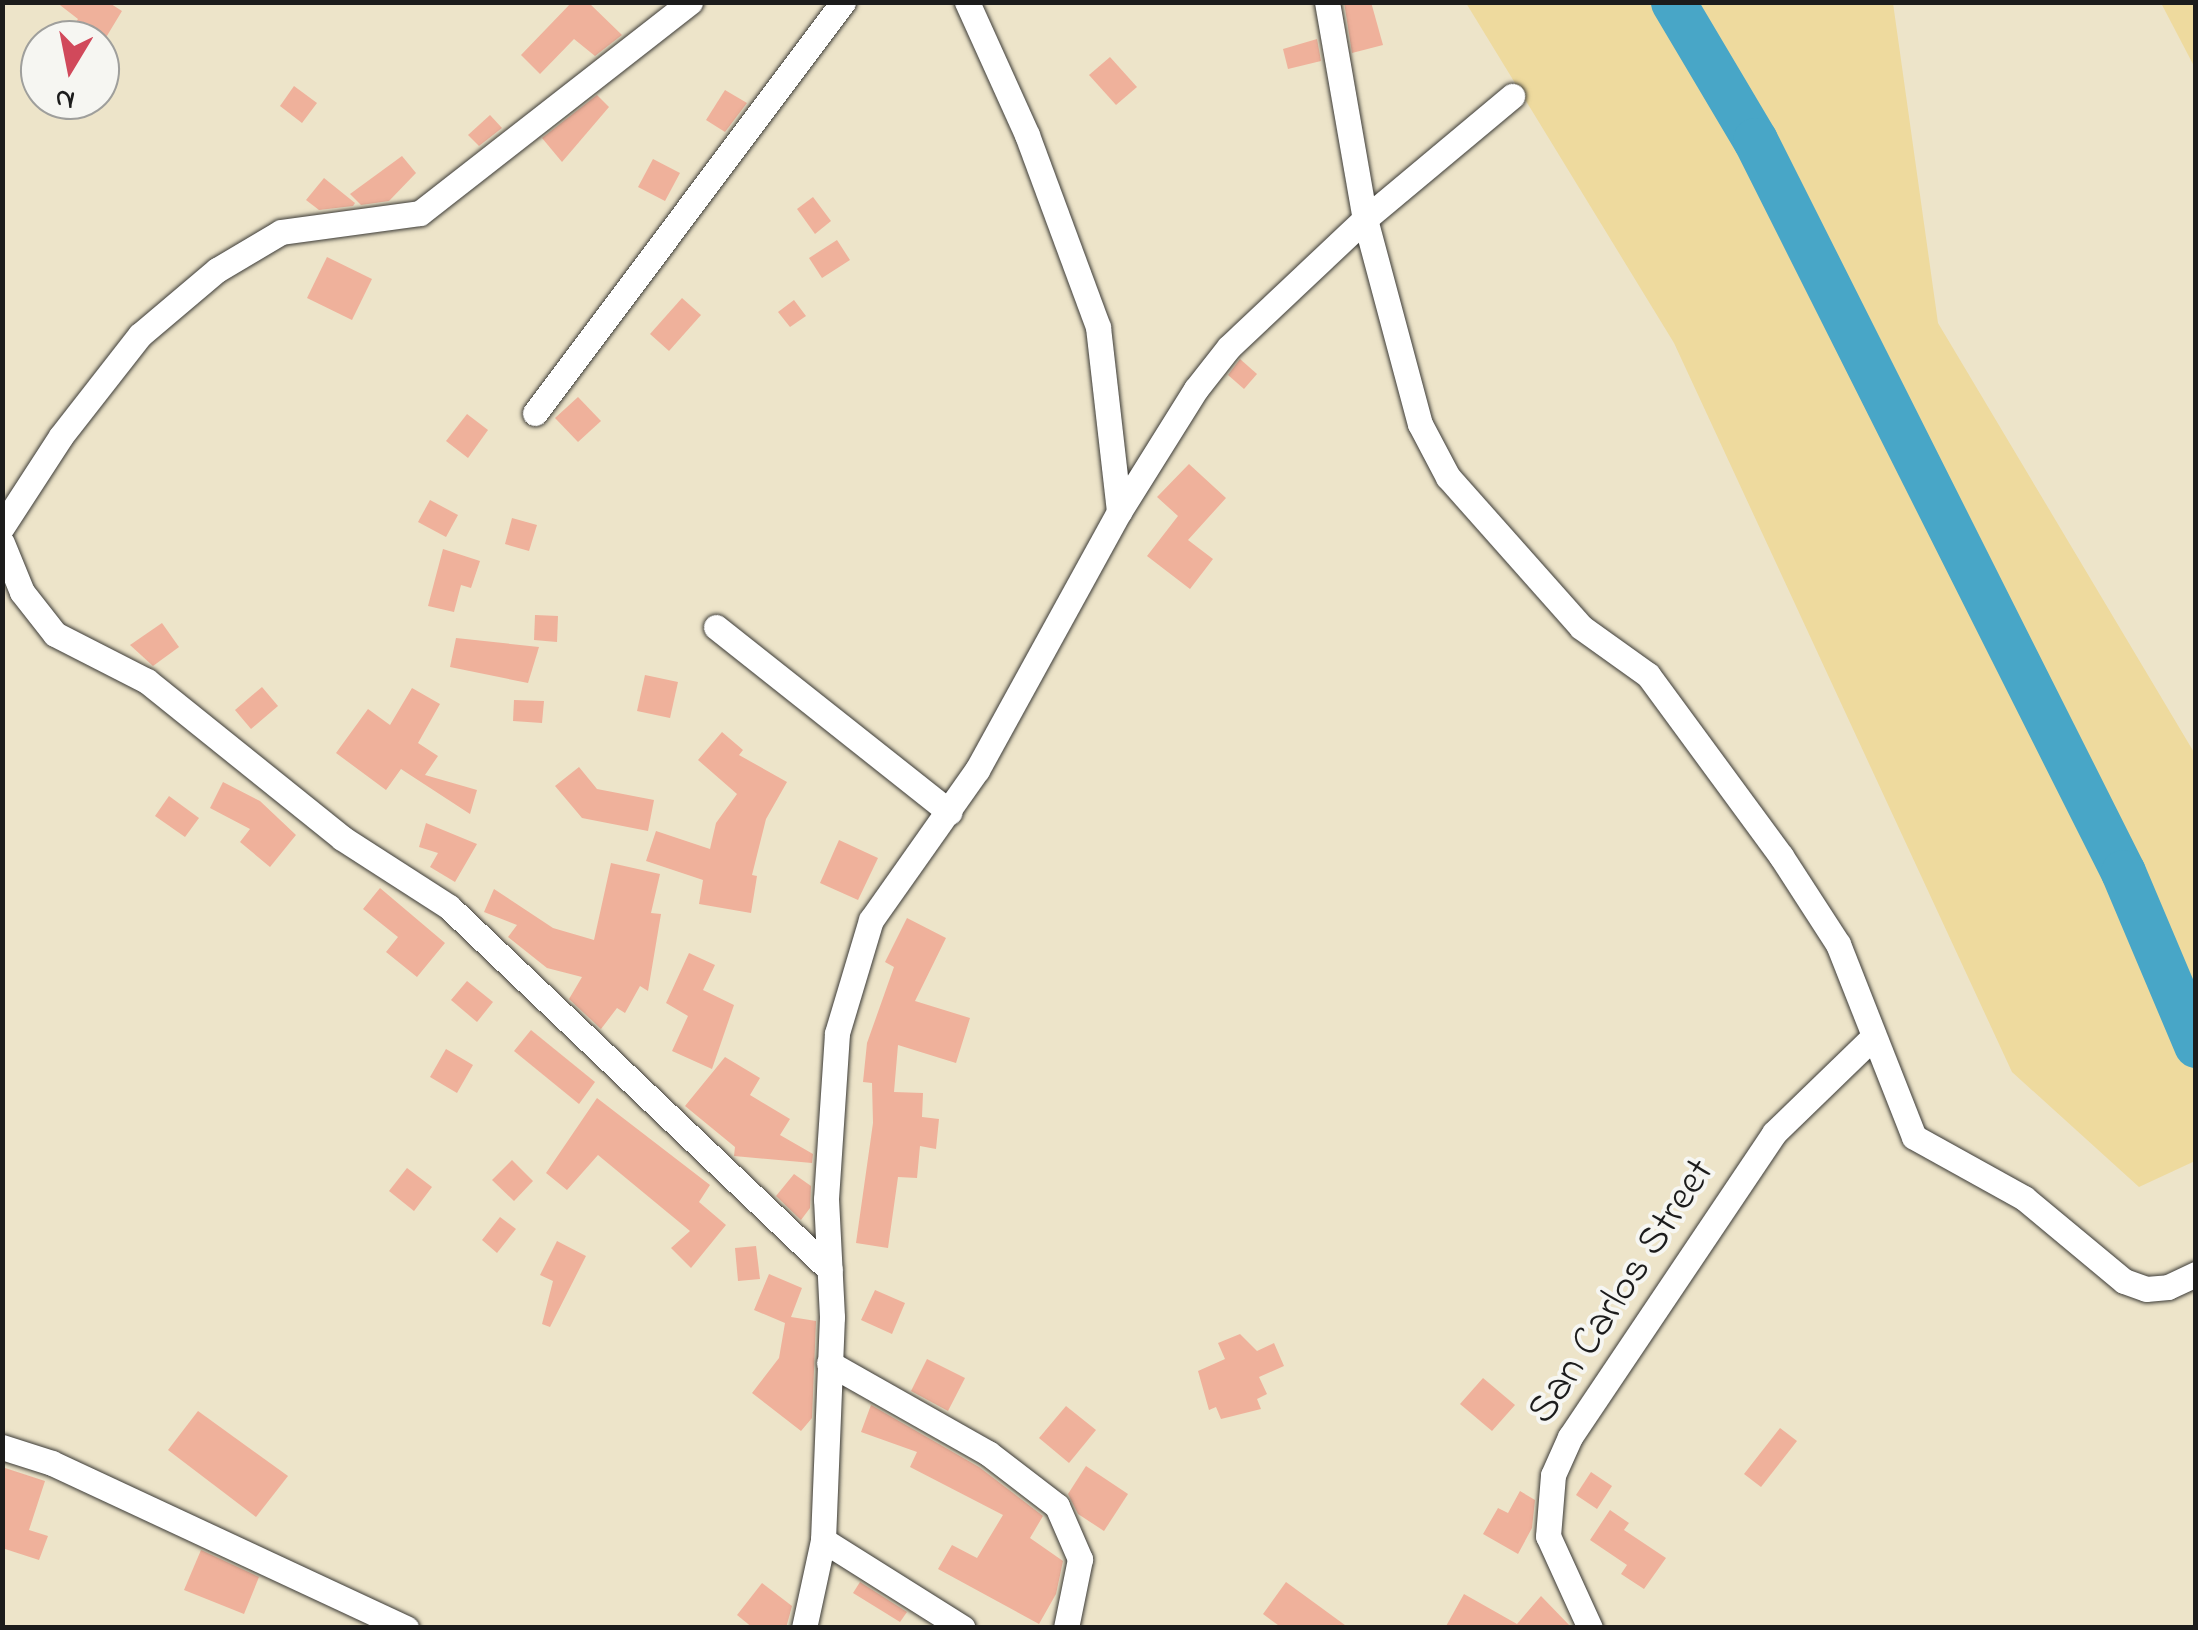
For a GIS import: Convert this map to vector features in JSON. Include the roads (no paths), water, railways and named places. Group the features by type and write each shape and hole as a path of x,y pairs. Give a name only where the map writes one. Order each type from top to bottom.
{"street":[{"path":"2,528 61,436 140,335 217,270 280,232 420,212 690,2"},
{"path":"535,414 843,2"},
{"path":"966,2 1027,135 1098,327 1119,512"},
{"path":"1327,2 1365,219 1420,424 1448,477 1581,627 1648,675 1675,708 1838,944 1898,1109 1914,1137 1933,1152 2024,1198 2124,1280 2146,1289 2168,1287 2196,1274"},
{"path":"804,1628 823,1540 829,1362 829,1121 837,1033 871,920 949,812 1119,512 1230,347 1365,219 1512,96"},
{"path":"2,542 22,592 56,634 147,681 342,838 448,906 830,1270"},
{"path":"716,626 949,812"},
{"name":"San Carlos Street","path":"1590,1628 1548,1536 1553,1475 1570,1437 1774,1132 1872,1038"},
{"path":"829,1362 988,1453 1057,1506 1080,1559 1066,1628"},
{"path":"2,1447 52,1462 406,1628"},
{"path":"823,1540 963,1628"}],"waterway":[{"path":"1673,2 1755,140 2123,872 2196,1045"}]}
